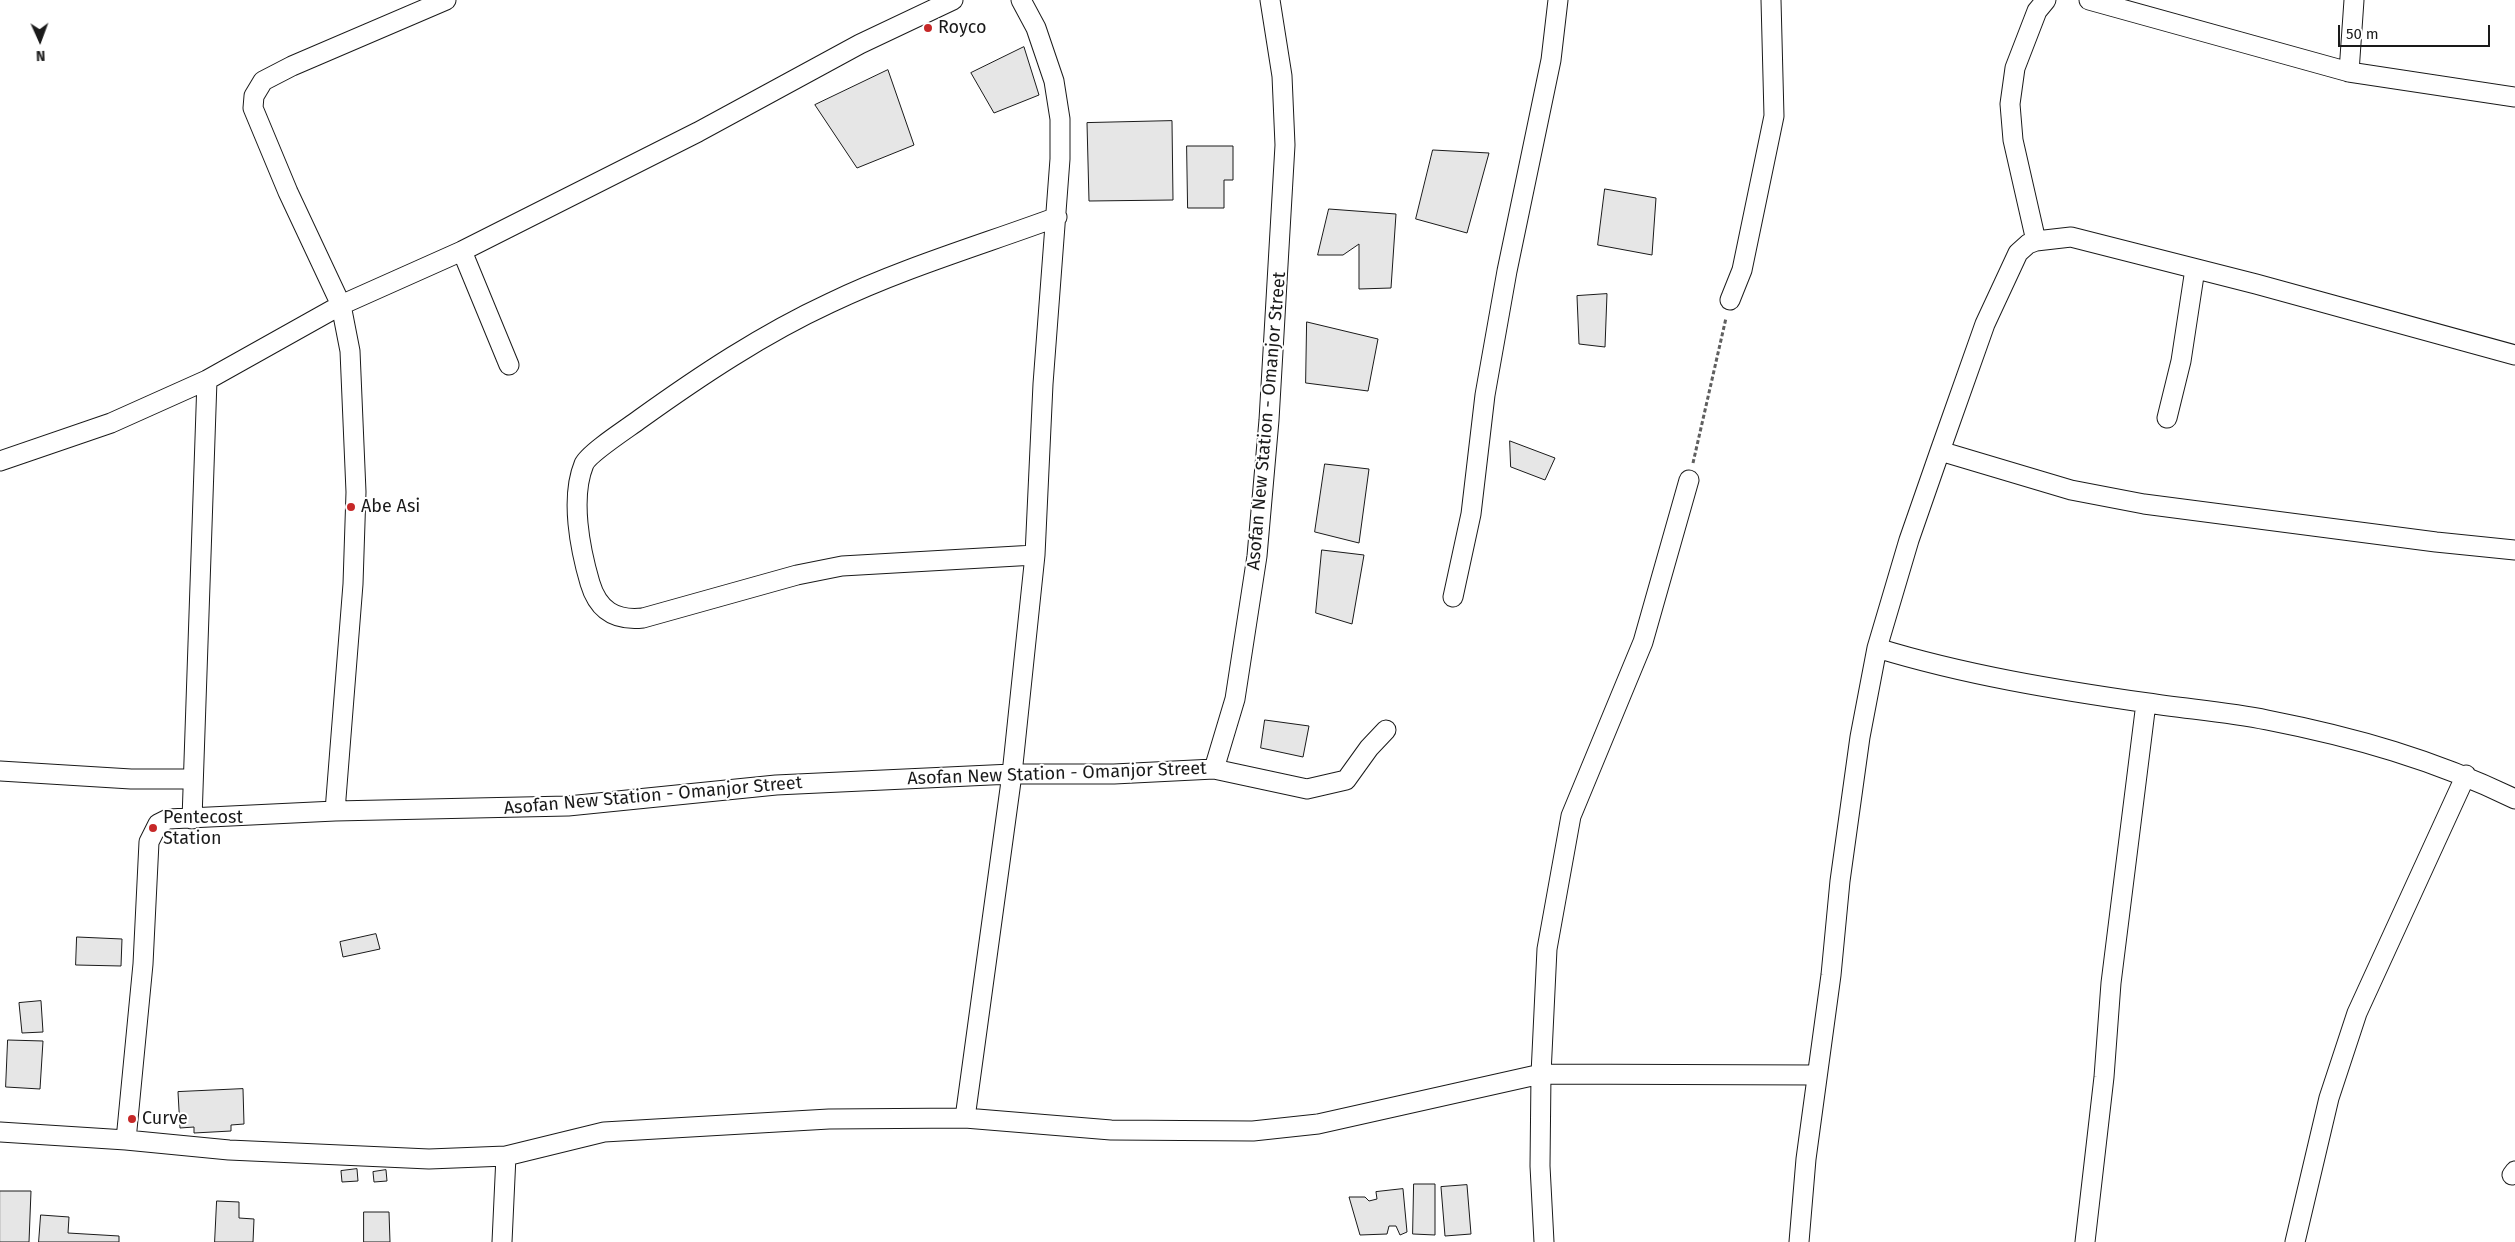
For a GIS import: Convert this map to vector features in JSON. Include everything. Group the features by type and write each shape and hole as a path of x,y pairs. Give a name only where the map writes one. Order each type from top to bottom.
{"street":[{"path":"335,811 353,584 356,492 350,351 341,305 288,192 253,108 254,96 263,81 292,66 446,0"},
{"path":"0,461 111,423 207,380 341,305 462,251 698,132 860,44 953,0"},
{"path":"965,1118 1012,774 1035,555 1043,384 1057,217 1060,119 1054,81 1036,28 1021,0"},
{"name":"Asofan New Station - Omanjor Street","path":"126,1140 143,964 149,842 158,824 168,819 335,811 568,806 776,785 1012,774 1114,774 1214,769 1235,699 1257,556 1270,420 1285,145 1282,76 1270,0"},
{"path":"1453,597 1471,514 1485,395 1502,300 1551,60 1558,0"},
{"path":"1730,300 1742,270 1774,116 1772,0"},
{"path":"2036,241 2014,140 2010,104 2015,68 2037,11 2046,0"},
{"path":"2089,0 2349,72 2515,97"},
{"path":"2349,72 2354,0"},
{"path":"1035,555 842,566 797,575 631,620 603,608 594,597 581,554 577,492 585,462 612,439 686,385 742,351 829,303 890,277 1057,217"},
{"path":"1799,1242 1816,1075 1832,975 1840,881 1860,737 1877,648 1909,540 1985,324 2018,253 2028,244 2036,241 2071,237 2515,354"},
{"path":"462,251 509,365"},
{"path":"2167,418 2181,361 2195,269"},
{"path":"192,819 207,380"},
{"path":"1940,451 2071,490 2144,504 2436,542 2515,550"},
{"path":"1544,1242 1540,1166 1540,1074 1547,949 1571,816 1644,642 1689,480"},
{"path":"1877,648 1943,667 2036,685 2268,720 2403,753 2466,775 2515,799"},
{"path":"2085,1242 2104,1077 2111,983 2146,703"},
{"path":"1214,769 1307,788 1346,780 1369,748 1386,730"},
{"path":"0,771 131,779 193,779"},
{"path":"2295,1242 2329,1098 2357,1013 2466,775"},
{"path":"0,1132 126,1140 229,1150 429,1159 506,1156 604,1132 830,1119 965,1118 1111,1130 1253,1131 1318,1124 1540,1074 1816,1075"},
{"path":"502,1242 506,1156"}],"path":[{"path":"1689,480 1730,300"}],"building":[{"path":"1024,47 1039,95 994,113 971,73"},
{"path":"888,70 914,145 857,168 815,105"},
{"path":"1172,121 1173,200 1089,201 1087,123"},
{"path":"1187,146 1233,146 1233,180 1224,180 1224,208 1188,208"},
{"path":"1433,150 1489,153 1467,233 1416,219"},
{"path":"1605,189 1656,198 1652,255 1598,245"},
{"path":"1329,209 1396,214 1391,288 1359,289 1359,244 1343,255 1318,255"},
{"path":"1607,294 1605,347 1579,344 1577,296"},
{"path":"1307,322 1378,339 1368,391 1306,383"},
{"path":"1510,441 1555,458 1545,480 1511,467"},
{"path":"1325,464 1369,469 1359,543 1315,532"},
{"path":"1322,550 1364,555 1352,624 1316,613"},
{"path":"1265,720 1309,726 1303,757 1261,748"},
{"path":"376,934 380,949 343,957 340,942"},
{"path":"77,937 122,939 121,966 76,965"},
{"path":"41,1001 43,1032 22,1033 19,1003"},
{"path":"8,1040 43,1041 40,1089 6,1087"},
{"path":"243,1089 244,1124 231,1125 231,1131 194,1133 194,1127 180,1128 178,1092"},
{"path":"357,1169 358,1181 342,1182 341,1171"},
{"path":"386,1170 387,1181 374,1182 373,1172"},
{"path":"1414,1184 1435,1184 1435,1235 1413,1234"},
{"path":"1467,1185 1471,1234 1445,1236 1441,1187"},
{"path":"1403,1189 1407,1232 1400,1235 1396,1226 1389,1226 1387,1234 1360,1235 1349,1197 1365,1197 1369,1201 1377,1199 1376,1192"},
{"path":"0,1191 31,1191 29,1242 0,1242"},
{"path":"217,1201 239,1202 239,1218 254,1219 253,1242 215,1242"},
{"path":"364,1212 389,1212 390,1242 364,1242"},
{"path":"41,1215 69,1217 68,1233 119,1236 119,1242 39,1242"}],"place":[{"name":"Royco","path":"928,28"},
{"name":"Abe Asi","path":"351,507"},
{"name":"Pentecost Station","path":"153,828"},
{"name":"Curve","path":"132,1119"}]}
